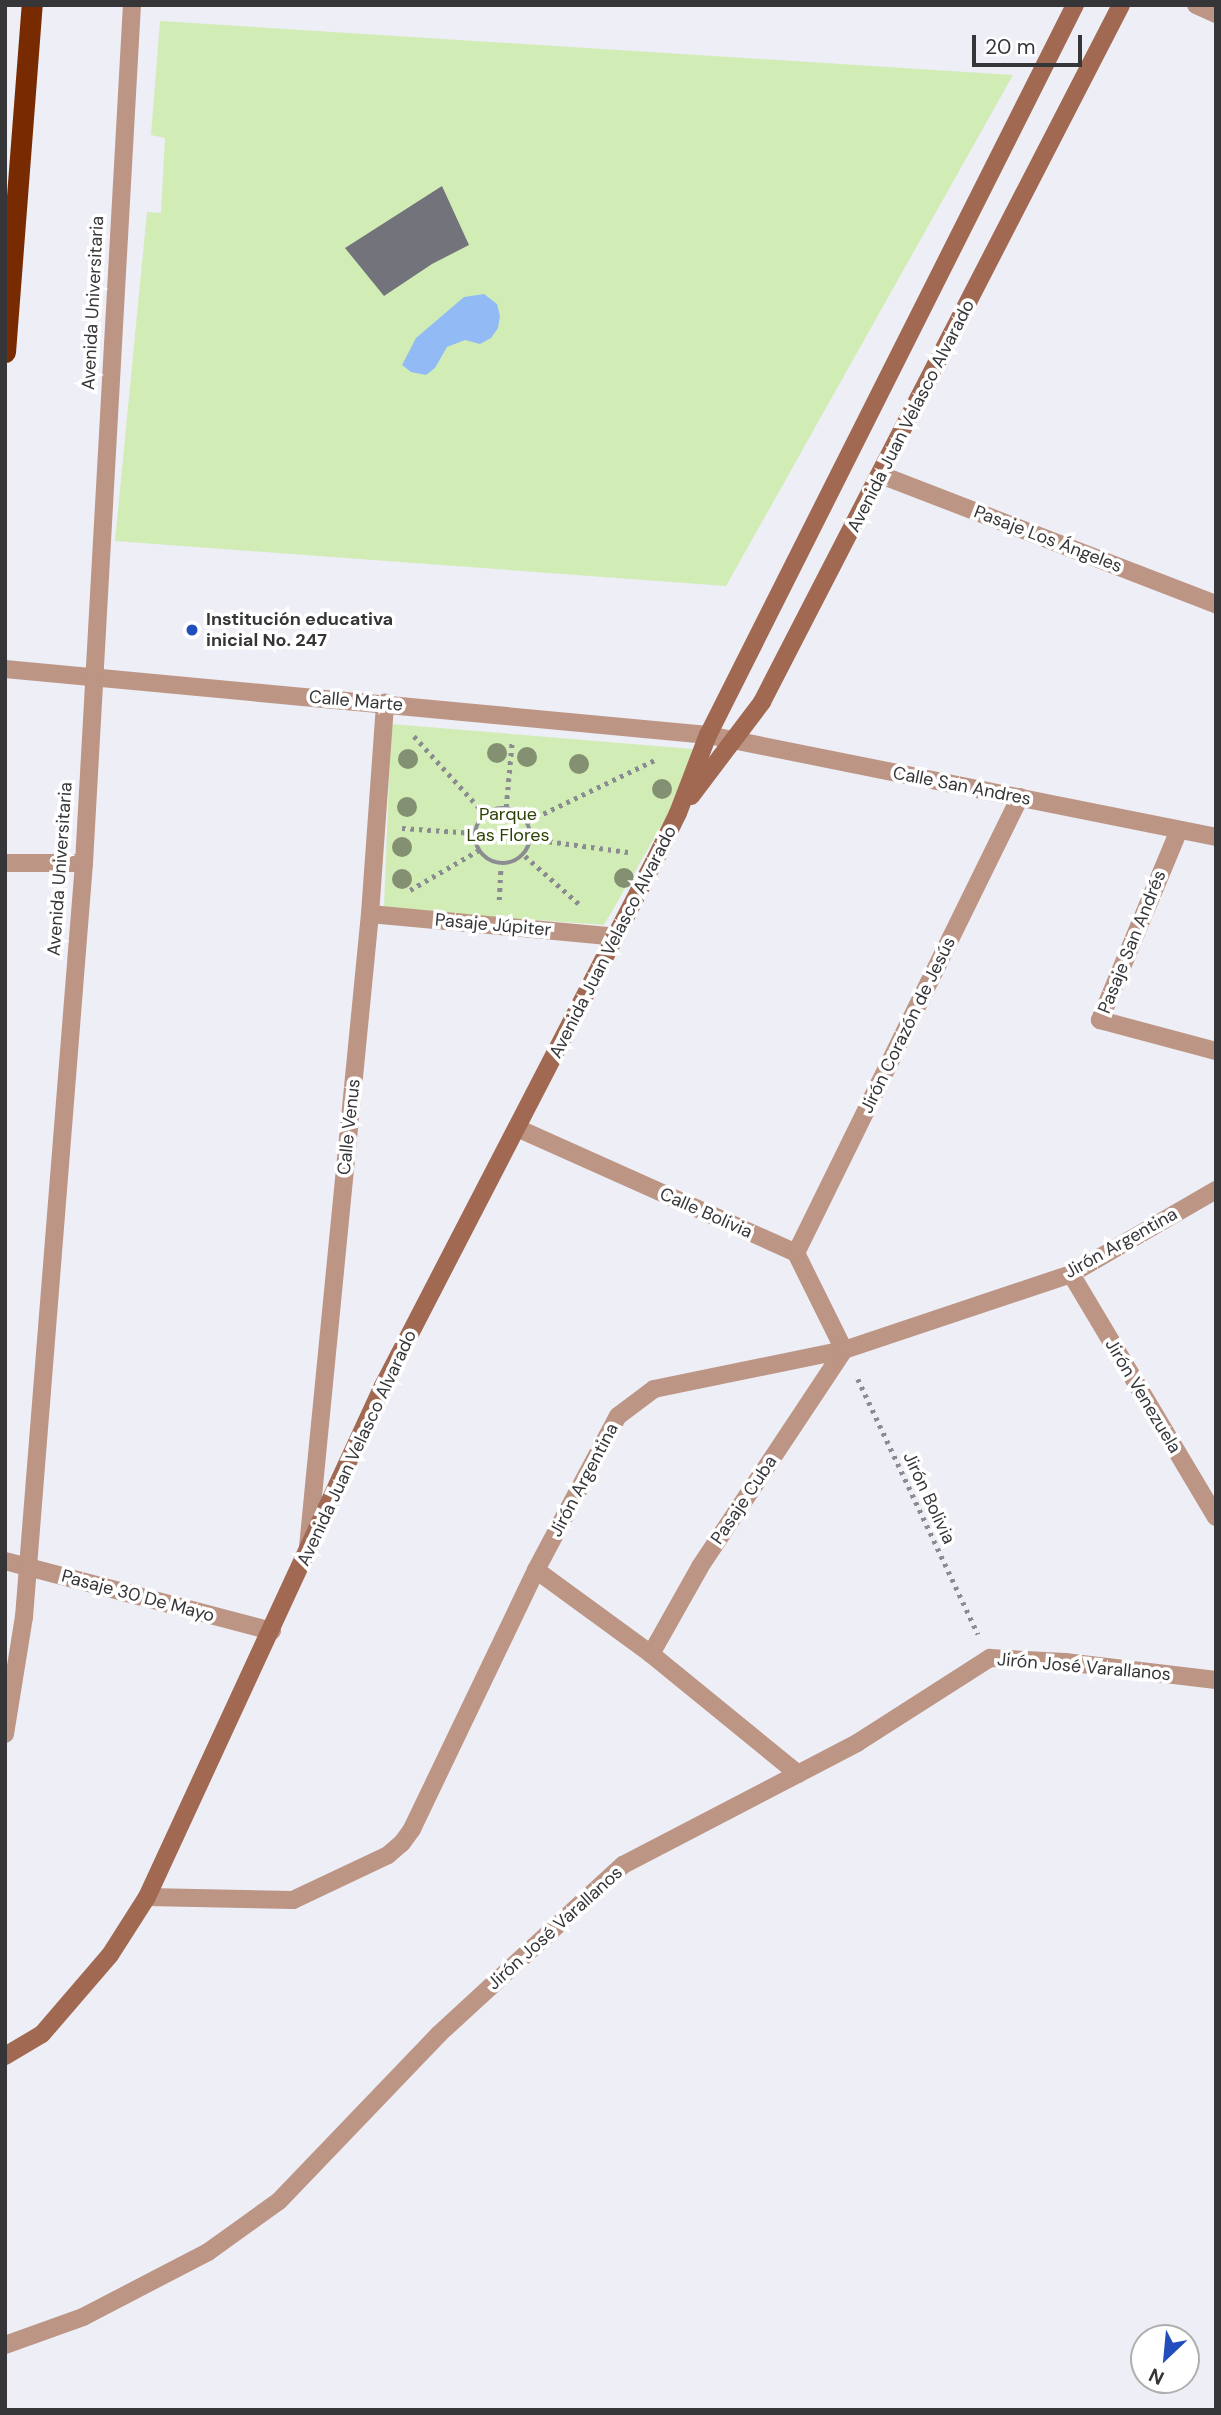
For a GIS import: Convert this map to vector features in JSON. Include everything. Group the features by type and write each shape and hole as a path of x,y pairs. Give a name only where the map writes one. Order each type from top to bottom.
{"highway":[{"path":"5,352 32,5"}],"street":[{"name":"Avenida Universitaria","path":"5,1734 24,1617 84,863 132,5"},
{"name":"Avenida Juan Velasco Alvarado","path":"5,2056 42,2034 110,1955 148,1897 383,1386 657,856 678,813 708,735 1075,5"},
{"name":"Avenida Juan Velasco Alvarado","path":"678,813 762,702 1121,5"},
{"path":"1196,5 1216,14"},
{"name":"Pasaje Los Ángeles","path":"881,475 1216,604"},
{"name":"Calle Marte","path":"5,669 708,735"},
{"name":"Calle Venus","path":"307,1549 370,914 384,704"},
{"name":"Calle San Andres","path":"708,735 1216,838"},
{"name":"Jirón Corazón de Jesús","path":"796,1253 1020,797"},
{"name":"Pasaje San Andrés","path":"1179,830 1100,1020 1216,1051"},
{"path":"5,863 84,863"},
{"name":"Pasaje Júpiter","path":"370,914 616,937"},
{"name":"Calle Bolivia","path":"517,1128 796,1253"},
{"name":"Jirón Argentina","path":"148,1897 293,1900 388,1855 412,1829 536,1570 618,1416 654,1389 844,1350 1070,1274 1216,1190"},
{"path":"796,1253 844,1350"},
{"name":"Jirón Venezuela","path":"1070,1274 1216,1517"},
{"name":"Pasaje Cuba","path":"651,1654 700,1567 844,1350"},
{"name":"Pasaje 30 De Mayo","path":"5,1561 272,1631"},
{"path":"536,1570 651,1654 798,1774"},
{"name":"Jirón José Varallanos","path":"5,2345 83,2317 208,2252 279,2201 439,2034 623,1865 857,1742 990,1658 1065,1662 1216,1679"}],"path":[{"path":"384,704 484,813"},
{"path":"506,807 514,716"},
{"path":"528,821 660,758"},
{"path":"506,807 528,821 532,839 525,856 501,866 479,850 474,833 484,813 506,807"},
{"path":"377,826 474,833"},
{"path":"532,839 657,856"},
{"path":"370,914 479,850"},
{"path":"525,856 616,937"},
{"name":"Jirón Bolivia","path":"844,1350 990,1658"}],"green space":[{"path":"160,21 1013,75 726,586 115,541 147,212 161,213 165,138 151,135"},
{"name":"Parque Las Flores","path":"391,724 705,750 604,925 384,909"}],"water":[{"path":"484,294 497,304 500,316 498,328 491,338 480,344 465,340 447,347 435,368 426,375 411,372 402,365 416,338 464,297"}],"building":[{"path":"442,186 469,245 432,264 384,296 345,248"}],"place":[{"name":"Institución educativa inicial No. 247","path":"192,630"}]}
